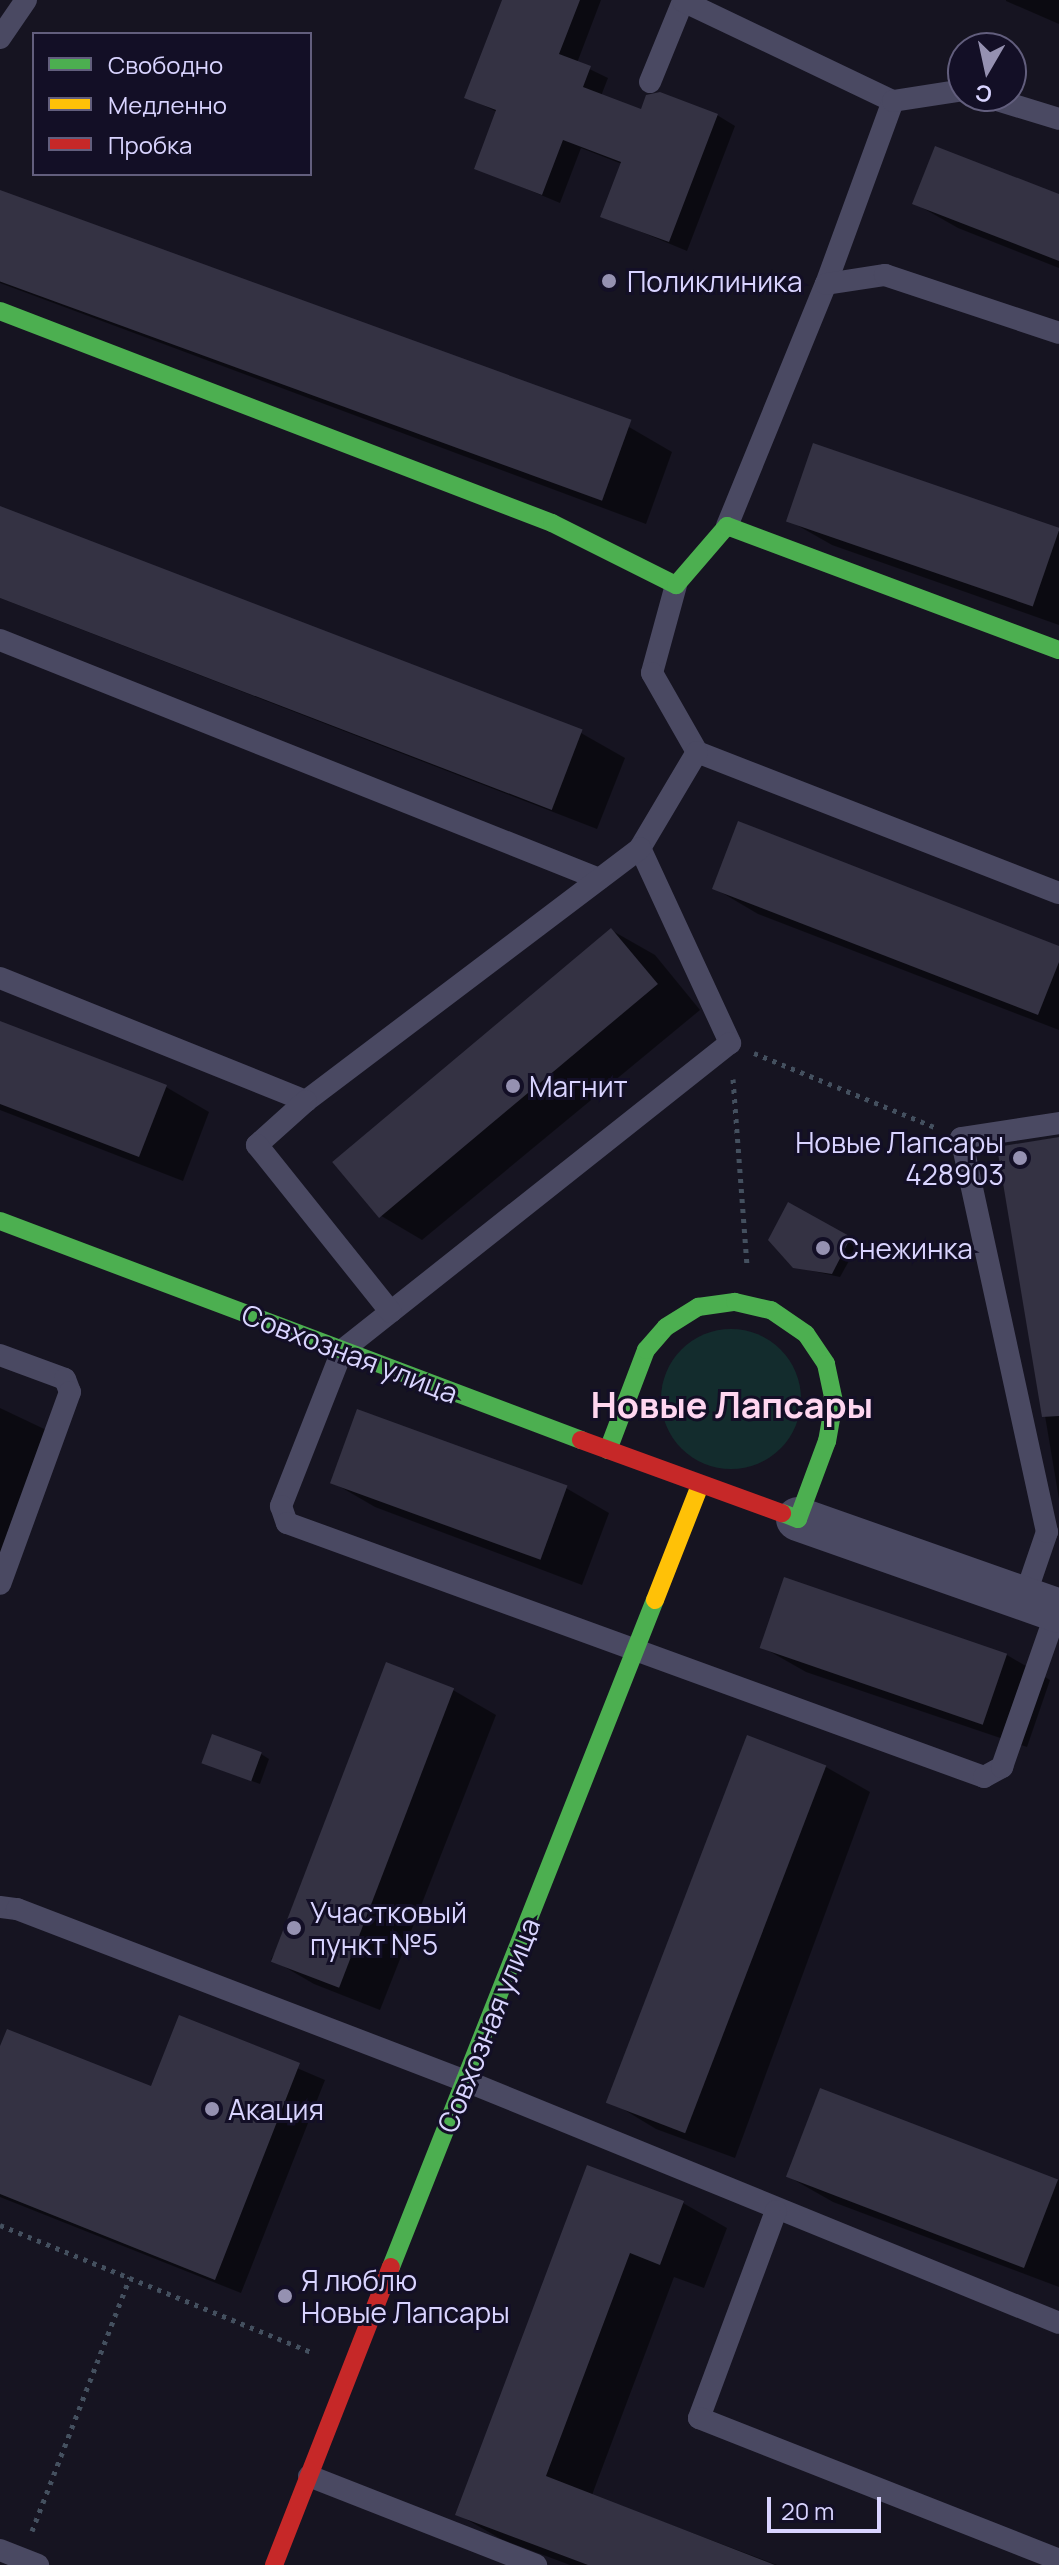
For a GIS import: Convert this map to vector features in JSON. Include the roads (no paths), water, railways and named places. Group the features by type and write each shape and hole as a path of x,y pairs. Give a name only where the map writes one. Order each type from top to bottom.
{"street":[{"path":"0,311 552,523 676,585 727,526 1059,650"},
{"name":"Совхозная улица","path":"0,1221 700,1485 1046,1607"},
{"path":"608,1450 634,1376 666,1327 698,1307 750,1305 771,1310 806,1334 826,1364 834,1402 827,1441 798,1519"},
{"name":"Совхозная улица","path":"274,2565 700,1485"}],"lane":[{"path":"0,38 26,0"},
{"path":"650,82 683,0 893,101 947,93"},
{"path":"727,526 826,284 893,101"},
{"path":"1027,109 1059,119"},
{"path":"826,284 885,275 1059,333"},
{"path":"676,585 652,673 697,752 1059,893"},
{"path":"0,640 599,879"},
{"path":"391,1312 257,1145 306,1101 640,848 697,752"},
{"path":"640,848 730,1043 342,1351 281,1506 287,1523 984,1777 1002,1767 1046,1607 1053,1530 961,1138 1059,1123"},
{"path":"0,978 306,1101"},
{"path":"0,1355 65,1379 70,1392 0,1584"},
{"path":"0,1907 17,1909 466,2081 776,2211 1059,2323"},
{"path":"776,2211 699,2418 1059,2560"},
{"path":"309,2476 536,2565"},
{"path":"0,2550 30,2562"}],"place":[{"name":"Поликлиника","path":"609,281"},
{"name":"Магнит","path":"513,1086"},
{"name":"Новые Лапсары 428903","path":"1020,1158"},
{"name":"Снежинка","path":"823,1248"},
{"name":"Участковый пункт №5","path":"294,1928"},
{"name":"Акация","path":"212,2109"},
{"name":"Я люблю Новые Лапсары","path":"285,2296"}],"district":[{"name":"Новые Лапсары","path":"732,1405"}]}
